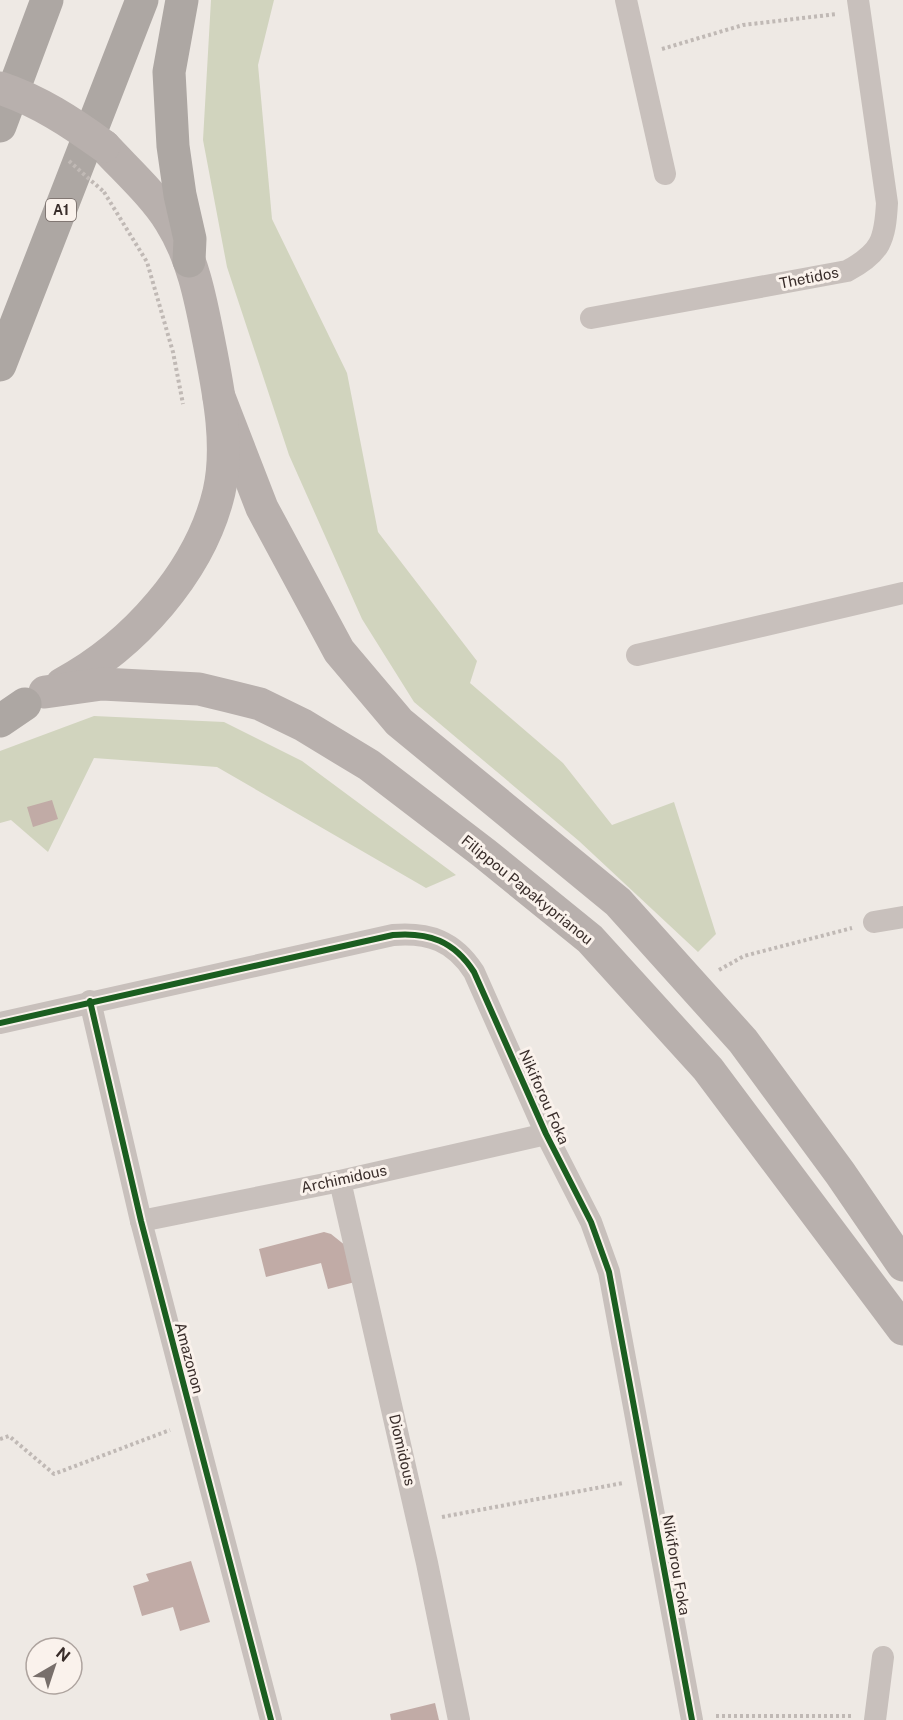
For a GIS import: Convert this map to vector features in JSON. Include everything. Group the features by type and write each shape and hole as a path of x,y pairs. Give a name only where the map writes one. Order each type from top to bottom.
{"highway":[{"path":"0,126 47,0"},
{"name":"A1","path":"0,365 142,0"},
{"path":"182,0 169,72 173,146 180,195 190,239 189,261"}],"main road":[{"path":"0,88 26,97 61,116 104,146 170,220 189,261 203,310 219,397 222,444 219,490 204,534 180,576 150,614 91,668 17,707"},
{"path":"219,397 262,508 339,651 399,722 618,902 743,1041 893,1245 903,1266"},
{"name":"Filippou Papakyprianou","path":"17,707 102,684 199,689 260,704 303,725 369,765 484,853 590,939 708,1069 903,1329"}],"street":[{"path":"626,0 665,174"},
{"name":"Thetidos","path":"591,318 847,271 866,261 877,250 884,235 887,203 858,6"},
{"path":"637,655 903,593"},
{"path":"874,922 903,917"},
{"name":"Nikiforou Foka","path":"0,1023 90,1001 393,935 428,935 452,946 474,972 546,1134 591,1222 609,1272 649,1478 691,1718"},
{"name":"Amazonon","path":"90,1001 141,1221 271,1720"},
{"name":"Archimidous","path":"141,1221 340,1181 546,1134"},
{"name":"Diomidous","path":"340,1181 418,1521 459,1720"},
{"path":"875,1718 883,1657"}],"path":[{"path":"639,56 742,25 858,6"},
{"path":"64,157 104,192 147,262 173,352 183,404"},
{"path":"692,984 744,956 874,922"},
{"path":"0,1439 9,1436 54,1473 193,1422"},
{"path":"418,1521 649,1478"},
{"path":"691,1718 875,1718"}],"green space":[{"path":"211,0 274,0 258,65 272,219 347,373 378,532 477,661 470,683 563,763 612,825 674,802 716,934 698,952 579,841 414,702 362,619 289,455 227,267 203,140"},
{"path":"94,716 224,722 302,761 456,875 426,888 217,767 94,758 48,852 11,820 0,823 0,751"}],"building":[{"path":"52,800 58,819 33,827 27,807"},
{"path":"324,1232 331,1234 346,1246 355,1282 328,1289 321,1263 266,1277 259,1249"},
{"path":"191,1561 210,1622 180,1631 173,1607 142,1616 133,1586 149,1581 146,1574"},
{"path":"435,1703 439,1720 391,1720 390,1714"}],"cycle path":[{"path":"0,1023 393,935 429,937 449,946 466,961 474,972 546,1134 591,1222 609,1272 692,1720"},
{"path":"90,1001 141,1221 271,1720"}]}
